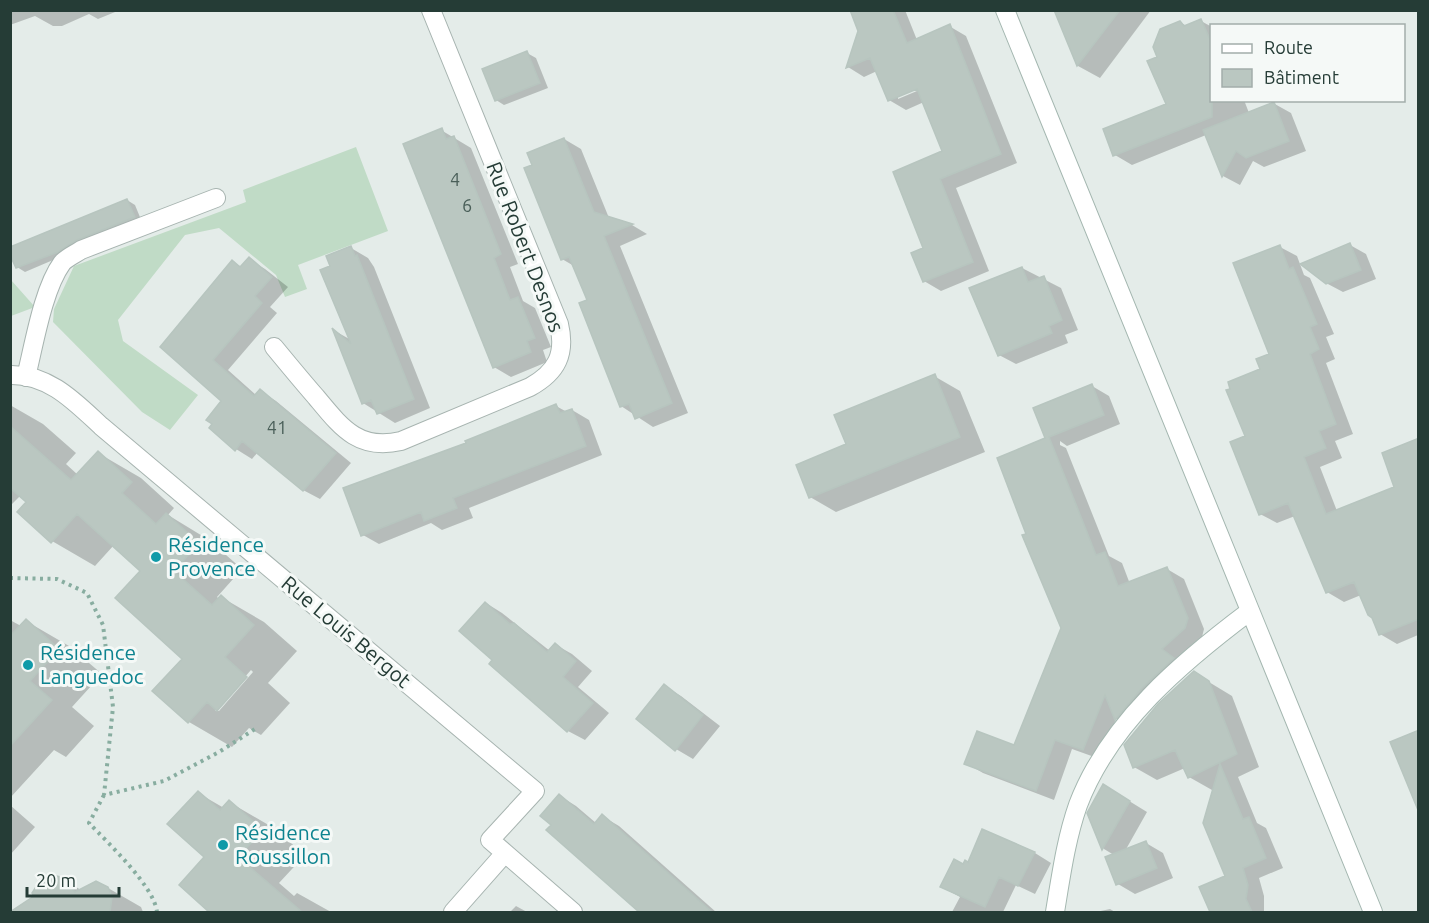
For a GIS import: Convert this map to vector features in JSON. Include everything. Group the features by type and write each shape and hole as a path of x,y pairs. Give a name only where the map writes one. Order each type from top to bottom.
{"street":[{"name":"Rue Robert Desnos","path":"274,347 337,424 357,438 378,445 401,441 530,387 542,381 556,365 562,345 559,324 431,10"},
{"path":"1005,10 1372,912"},
{"path":"18,376 63,262 81,250 216,198"},
{"name":"Rue Louis Bergot","path":"18,376 42,381 65,393 101,426 535,791 490,840 506,853"},
{"path":"1055,912 1071,827 1085,789 1102,758 1134,716 1196,652 1250,612"},
{"path":"453,912 506,853 573,912"}],"path":[{"path":"10,578 57,579 87,593 103,625 113,707 104,795 89,823 131,868 156,902 158,912"},
{"path":"104,795 164,781 219,752 255,729"}],"green space":[{"path":"356,147 388,231 298,265 307,289 285,297 276,275 219,228 185,235 118,320 123,341 198,395 170,430 142,412 53,322 54,309 74,266 246,202 243,190"},
{"path":"11,280 35,307 11,316"}],"building":[{"path":"850,10 893,10 907,43 950,24 1001,154 940,179 973,262 923,282 911,253 923,248 893,172 942,151 917,89 888,101 870,58 846,68 858,31"},
{"path":"1054,10 1120,10 1077,66"},
{"path":"1201,19 1210,39 1212,117 1113,156 1103,129 1166,104 1147,61 1157,57 1153,47 1160,29 1180,21 1184,26"},
{"path":"527,51 540,83 495,101 482,69"},
{"path":"1274,102 1289,141 1246,158 1236,151 1222,177 1203,130"},
{"path":"442,128 446,139 454,136 501,254 494,258 510,300 518,297 535,338 527,341 531,352 493,368 403,144"},
{"path":"564,138 594,212 633,224 604,236 672,403 635,419 629,404 620,407 579,303 587,300 569,257 561,260 524,168 532,165 527,153"},
{"path":"127,199 135,217 77,240 58,252 16,268 10,255 10,247"},
{"path":"1350,243 1361,270 1326,284 1300,264"},
{"path":"1280,245 1289,269 1293,267 1317,324 1310,327 1319,349 1310,354 1336,424 1319,431 1326,448 1304,457 1326,514 1394,487 1382,453 1419,438 1419,619 1379,635 1354,582 1326,593 1288,503 1259,515 1230,442 1245,436 1226,390 1230,389 1228,382 1260,369 1256,359 1269,354 1233,263"},
{"path":"351,246 355,256 357,255 414,399 377,414 371,400 362,404 332,328 351,344 320,270 330,266 326,256"},
{"path":"249,257 272,277 255,296 262,303 213,360 254,396 260,389 336,453 303,491 242,441 235,451 209,428 212,424 206,420 221,401 160,347 232,260 240,267"},
{"path":"1022,267 1028,282 1044,276 1062,320 1049,326 1052,333 998,356 969,288"},
{"path":"935,374 960,437 809,498 796,465 846,444 834,415"},
{"path":"1092,384 1104,415 1049,437 1096,555 1105,552 1118,586 1167,567 1188,618 1185,628 1162,649 1174,658 1142,688 1115,720 1105,695 1083,750 1055,740 1036,791 964,764 977,731 1014,745 1061,628 1022,535 1026,534 997,458 1045,438 1033,408"},
{"path":"556,404 560,413 572,409 586,446 453,498 457,508 424,521 421,512 361,536 343,488 466,443 465,441"},
{"name":"Résidence Provence","path":"10,426 71,480 98,451 132,482 122,493 156,524 166,513 199,543 174,571 212,605 221,595 254,625 225,657 247,677 217,711 207,702 188,723 152,691 182,659 115,598 140,571 77,514 51,543 17,512 26,502 10,488"},
{"path":"485,602 510,624 514,623 547,652 555,643 576,661 563,677 593,703 567,732 489,664 492,660 459,631"},
{"name":"Résidence Languedoc","path":"26,619 59,649 30,681 52,700 10,746 10,636"},
{"path":"1194,671 1209,681 1237,754 1188,778 1175,750 1133,768 1124,745 1158,704"},
{"path":"664,684 703,715 675,751 636,719"},
{"path":"1419,730 1419,810 1418,810 1390,742"},
{"path":"1220,764 1243,819 1249,817 1266,858 1243,868 1248,885 1246,899 1252,912 1210,912 1199,887 1225,876 1203,823"},
{"path":"1103,784 1130,801 1102,850 1087,813"},
{"name":"Résidence Roussillon","path":"198,791 220,810 229,800 263,830 238,857 302,912 209,912 179,885 204,857 167,824"},
{"path":"559,794 594,824 602,814 712,912 639,912 546,830 551,825 540,816"},
{"path":"982,829 1035,852 1018,886 999,877 985,907 940,887 954,859 963,864 965,860 968,862"},
{"path":"1146,841 1157,868 1116,885 1105,857"},
{"path":"51,875 61,877 75,892 96,881 108,887 112,897 110,912 10,912 34,896 32,893 41,879"}],"place":[{"name":"Résidence Provence","path":"156,557"},
{"name":"Résidence Languedoc","path":"28,665"},
{"name":"Résidence Roussillon","path":"223,845"}]}
